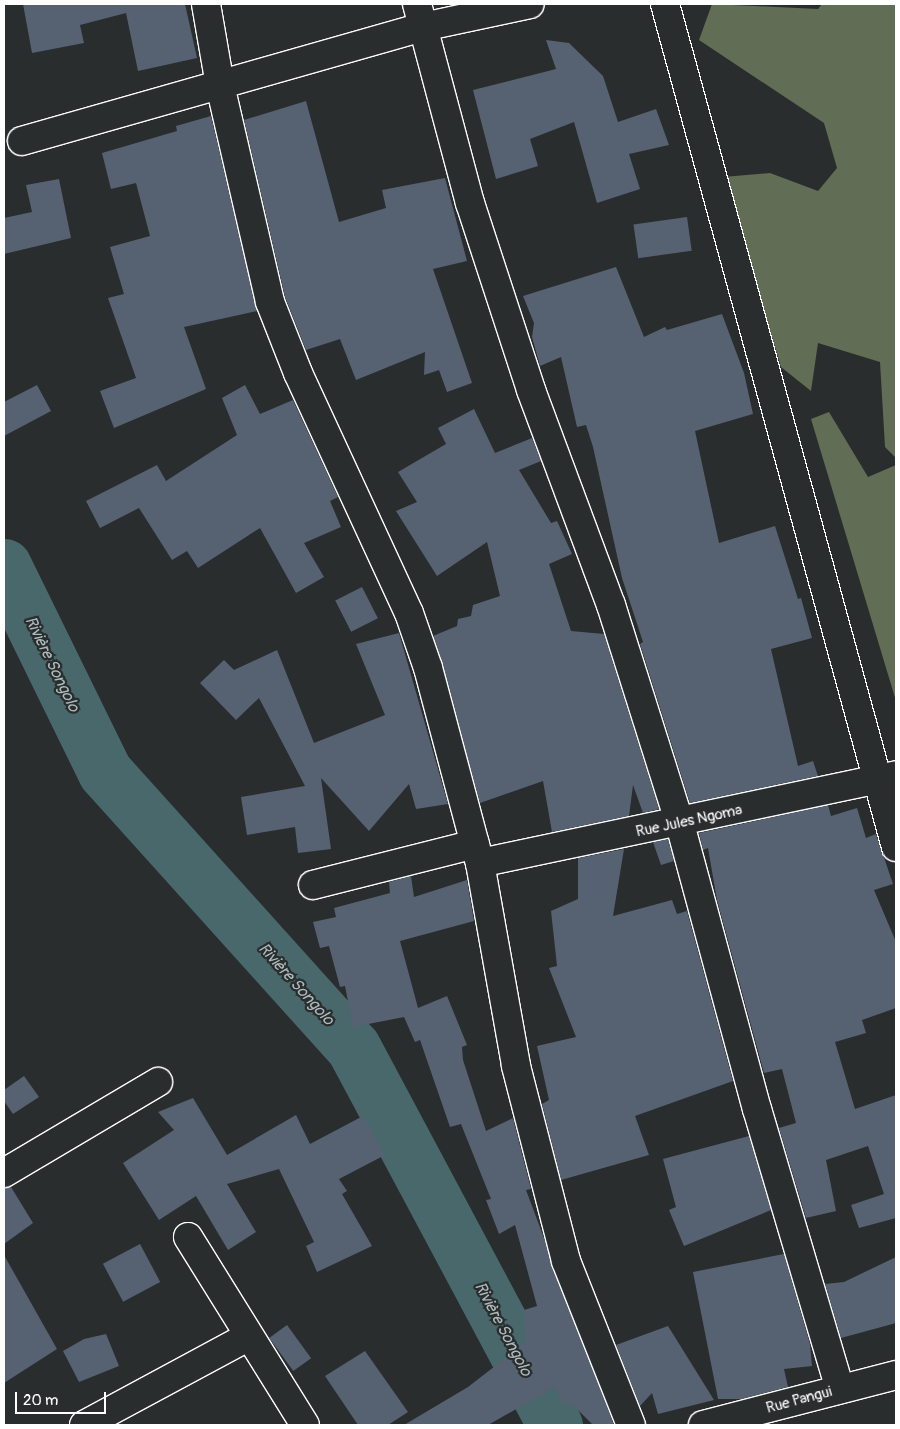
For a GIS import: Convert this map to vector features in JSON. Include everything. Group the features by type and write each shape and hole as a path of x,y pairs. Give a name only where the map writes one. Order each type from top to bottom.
{"street":[{"path":"206,4 220,85 270,302 298,374 409,613 477,853 516,1066 566,1261 631,1425"},
{"path":"22,141 220,85 420,15 530,4"},
{"path":"665,4 886,777 896,847"},
{"path":"420,15 473,212 531,390 611,605 680,824 757,1109 840,1389"},
{"name":"Rue Jules Ngoma","path":"313,885 477,853 680,824 886,777"},
{"path":"4,1173 158,1082"},
{"path":"188,1237 305,1425"},
{"path":"84,1425 249,1336"},
{"name":"Rue Pangui","path":"703,1425 896,1375"}],"green space":[{"path":"712,4 818,9 822,4 896,4 896,458 885,447 880,362 818,343 811,391 781,367 723,177 770,173 818,191 837,168 824,123 699,40"},
{"path":"829,412 868,477 896,465 896,701 811,419"}],"building":[{"path":"23,4 185,4 197,58 138,71 126,13 80,25 84,43 32,53"},
{"path":"546,40 569,43 603,76 618,122 656,109 669,145 629,154 640,189 597,203 574,122 530,139 538,166 496,179 473,90 556,69"},
{"path":"306,101 339,222 386,208 382,190 445,178 467,261 433,269 472,383 447,392 439,370 424,375 425,352 356,380 340,339 306,350 285,297 244,120"},
{"path":"211,116 257,311 184,327 206,389 114,428 100,391 136,378 108,298 124,294 110,247 150,236 136,183 111,189 102,153 177,131 176,126"},
{"path":"59,179 71,238 4,254 4,218 32,212 26,185"},
{"path":"687,217 692,251 638,258 634,225"},
{"path":"616,267 644,337 665,327 667,330 722,314 744,373 753,414 695,431 719,543 775,526 798,599 801,598 812,638 771,649 798,766 813,761 818,776 690,803 640,644 643,642 622,578 593,447 586,425 577,427 561,357 540,366 532,337 534,323 523,296"},
{"path":"37,385 51,411 4,436 4,402"},
{"path":"245,385 260,414 293,400 338,497 330,501 341,527 304,543 324,577 296,593 260,528 198,568 187,551 172,560 139,508 100,528 86,501 157,465 166,481 237,435 222,398"},
{"path":"474,409 495,453 532,438 541,461 519,470 551,523 557,521 572,554 549,564 571,631 604,634 659,809 643,813 633,785 629,816 552,832 543,781 480,803 433,636 457,626 458,619 471,616 473,605 500,596 487,542 437,576 396,511 417,502 398,472 446,444 438,428"},
{"path":"362,587 378,618 351,632 335,601"},
{"path":"399,633 448,804 416,809 409,784 369,831 321,778 331,849 298,853 295,827 247,835 241,797 305,786 259,698 236,720 200,683 224,660 234,670 277,650 314,743 385,715 356,644"},
{"path":"828,805 831,816 857,808 866,838 876,834 893,884 874,890 896,942 896,1008 862,1020 866,1033 835,1042 855,1109 896,1095 896,1218 859,1228 851,1205 884,1194 868,1146 826,1160 836,1211 806,1218 779,1128 796,1123 782,1069 764,1073 717,900 708,848 703,850 699,833"},
{"path":"668,839 674,861 661,865 653,842"},
{"path":"624,849 613,916 672,900 677,914 687,911 733,1081 635,1116 649,1155 561,1180 542,1104 549,1100 537,1046 576,1037 549,968 557,966 551,911 578,899 578,858"},
{"path":"411,876 414,897 467,880 474,921 400,941 418,1008 447,996 467,1045 462,1047 463,1060 486,1131 513,1118 531,1189 526,1190 614,1425 593,1425 571,1403 564,1406 555,1387 488,1425 404,1425 468,1387 526,1342 524,1310 537,1306 515,1225 499,1234 486,1200 491,1199 461,1124 450,1127 420,1040 415,1042 404,1017 353,1027 345,986 340,987 329,946 320,948 313,922 336,917 334,908 390,893 389,882"},
{"path":"24,1076 39,1097 13,1114 4,1101 4,1090"},
{"path":"193,1098 227,1155 296,1115 310,1144 363,1116 385,1155 339,1179 347,1191 342,1194 372,1246 317,1272 306,1246 314,1242 279,1169 227,1184 256,1232 228,1250 196,1196 159,1220 123,1163 174,1130 158,1112"},
{"path":"749,1136 771,1210 684,1246 669,1210 676,1207 663,1159"},
{"path":"11,1187 33,1223 4,1244 4,1189"},
{"path":"140,1244 160,1282 123,1302 103,1264"},
{"path":"784,1254 810,1344 812,1366 784,1369 788,1387 742,1399 718,1399 693,1272"},
{"path":"4,1255 57,1349 4,1383"},
{"path":"896,1257 896,1323 841,1338 825,1284 844,1282"},
{"path":"287,1325 311,1358 293,1371 269,1338"},
{"path":"668,1326 714,1400 658,1414 652,1393 640,1406 616,1345"},
{"path":"106,1334 119,1366 79,1382 63,1351 84,1339"},
{"path":"365,1351 408,1412 388,1425 358,1425 325,1376"}],"waterway":[{"name":"Rivière Songolo","path":"4,566 105,772 353,1047 555,1425"}]}
